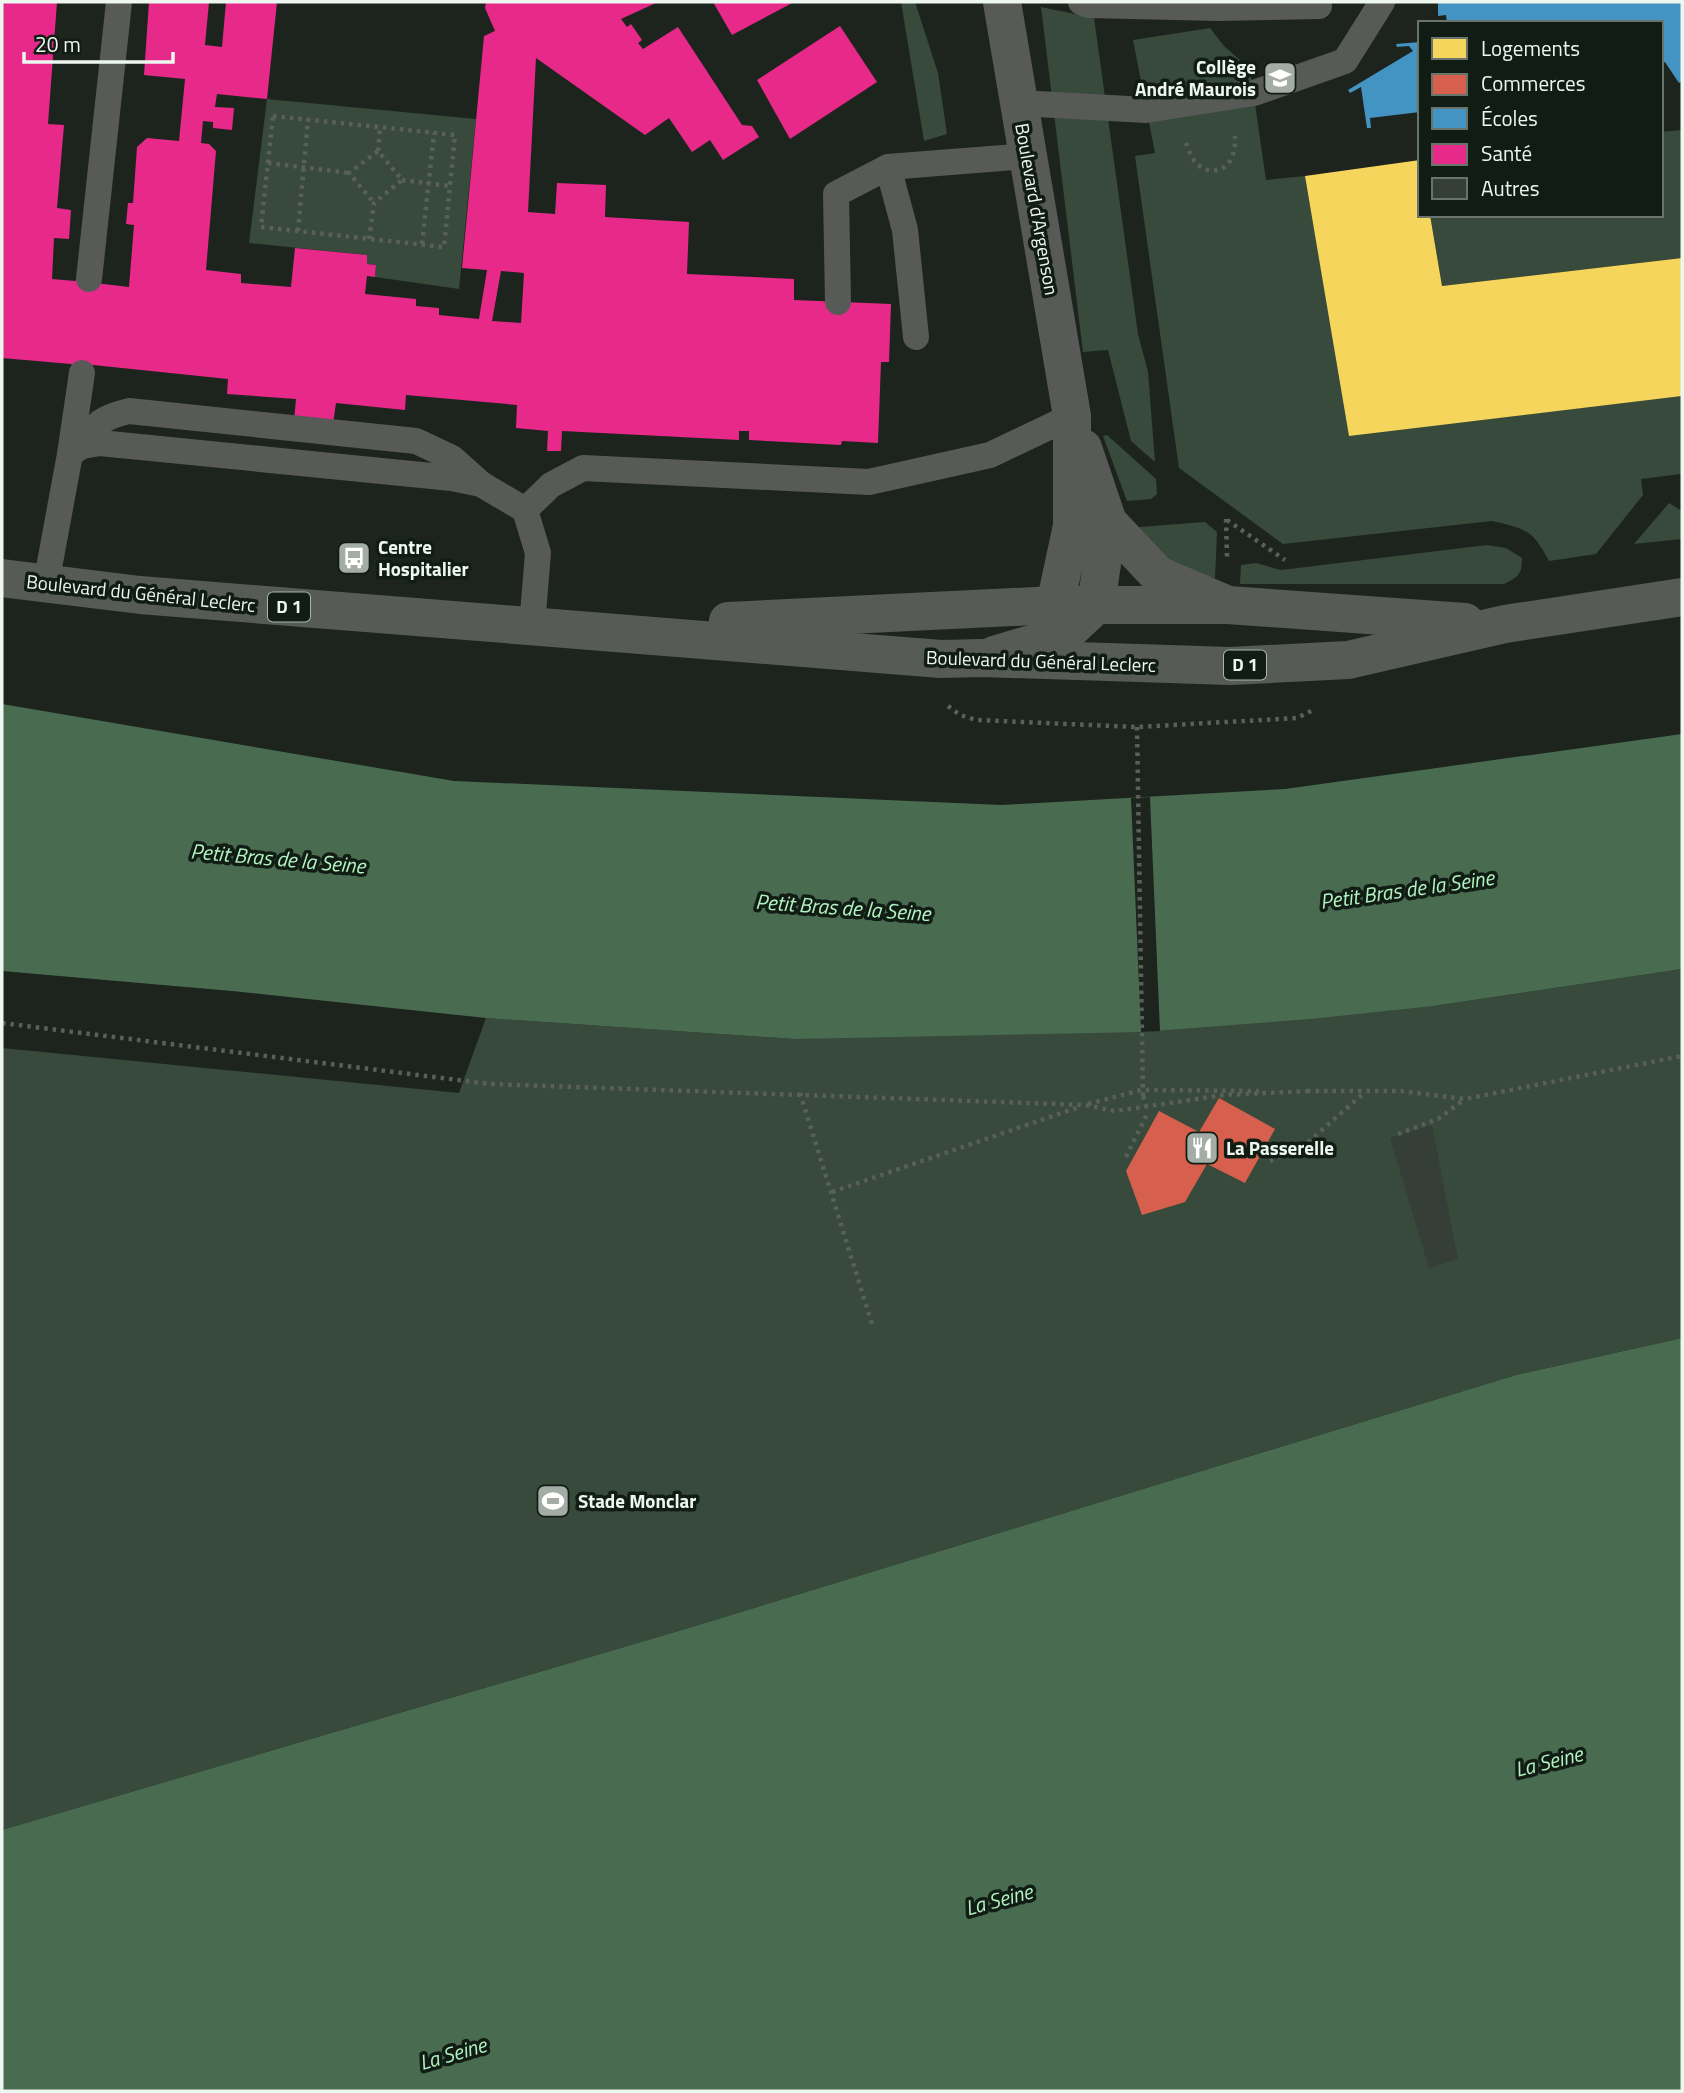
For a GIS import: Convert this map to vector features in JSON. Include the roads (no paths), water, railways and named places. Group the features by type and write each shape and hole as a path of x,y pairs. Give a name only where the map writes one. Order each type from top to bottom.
{"main road":[{"name":"Boulevard du Général Leclerc","path":"2,578 154,596 942,659 1230,666 1348,660 1505,624 1682,597"},
{"name":"Boulevard du Général Leclerc","path":"573,629 1055,605 1228,606 1505,624"}],"street":[{"name":"Boulevard d'Argenson","path":"1002,2 1072,416 1108,522 1158,575 1228,606"},
{"name":"Boulevard d'Argenson","path":"1055,605 1072,526 1072,416"},
{"name":"Boulevard d'Argenson","path":"1096,605 1108,522"},
{"path":"982,658 1065,634 1096,605"}],"lane":[{"path":"89,279 119,2"},
{"path":"1081,2 1088,5 1218,8 1319,6"},
{"path":"1019,103 1146,110 1254,93 1345,61 1382,2"},
{"path":"838,302 836,194 888,167 1028,156"},
{"path":"888,167 905,230 916,337"},
{"path":"46,584 76,450 82,373"},
{"path":"525,510 551,485 583,468 869,482 990,455 1072,416"},
{"path":"76,450 100,443 452,478 481,484 525,510 538,553 532,626"}],"water":[{"name":"Petit Bras de la Seine","path":"2,704 454,781 1001,805 1285,789 1682,734 1682,969 1433,1006 1310,1019 1141,1032 795,1039 486,1018 232,991 2,971"},
{"name":"La Seine","path":"1682,1338 1682,2091 2,2091 2,1830 692,1627 1516,1375"}],"place":[{"name":"Collège André Maurois","path":"1280,78"},
{"name":"Centre Hospitalier","path":"354,558"},
{"name":"La Passerelle","path":"1202,1148"},
{"name":"Stade Monclar","path":"553,1501"}]}
